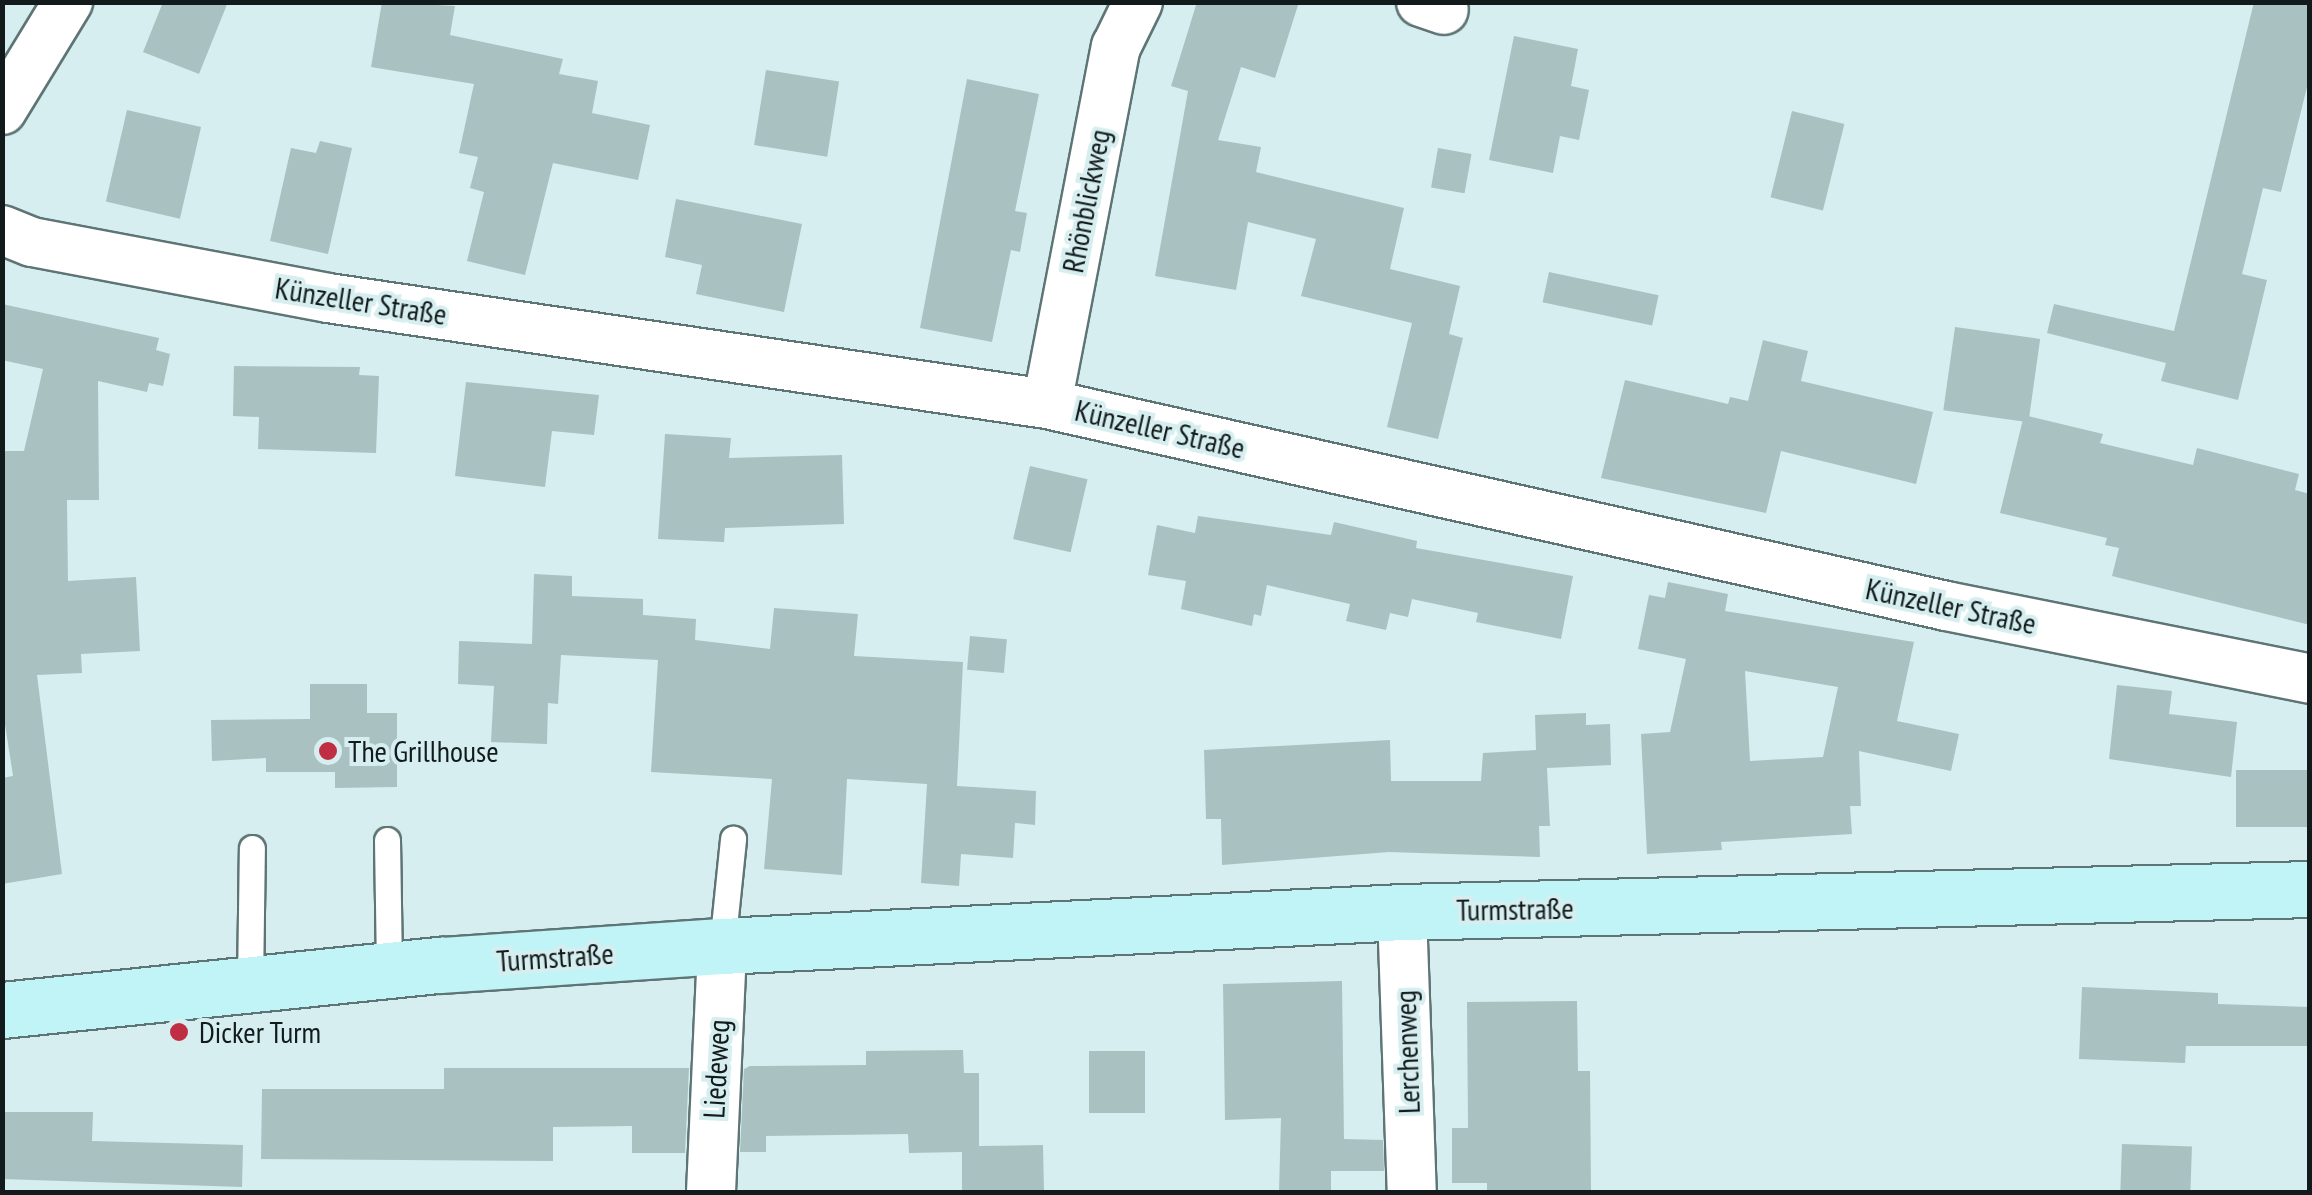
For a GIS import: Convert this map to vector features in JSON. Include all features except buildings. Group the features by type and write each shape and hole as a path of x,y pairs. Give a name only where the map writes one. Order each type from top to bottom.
{"main road":[{"name":"Turmstraße","path":"2,1010 389,970 722,946 1402,912 2310,889"}],"street":[{"path":"2,110 68,2"},
{"name":"Rhönblickweg","path":"1048,404 1116,47 1138,2"},
{"name":"Künzeller Straße","path":"2,230 32,242 328,298 1048,404 1946,606 2310,679"},
{"name":"Lerchenweg","path":"1402,912 1412,1192"},
{"name":"Liedeweg","path":"711,1192 722,946"}],"lane":[{"path":"388,840 389,970"},
{"path":"722,946 734,840"},
{"path":"250,984 252,848"}],"place":[{"name":"The Grillhouse","path":"328,751"},
{"name":"Dicker Turm","path":"179,1032"}]}
